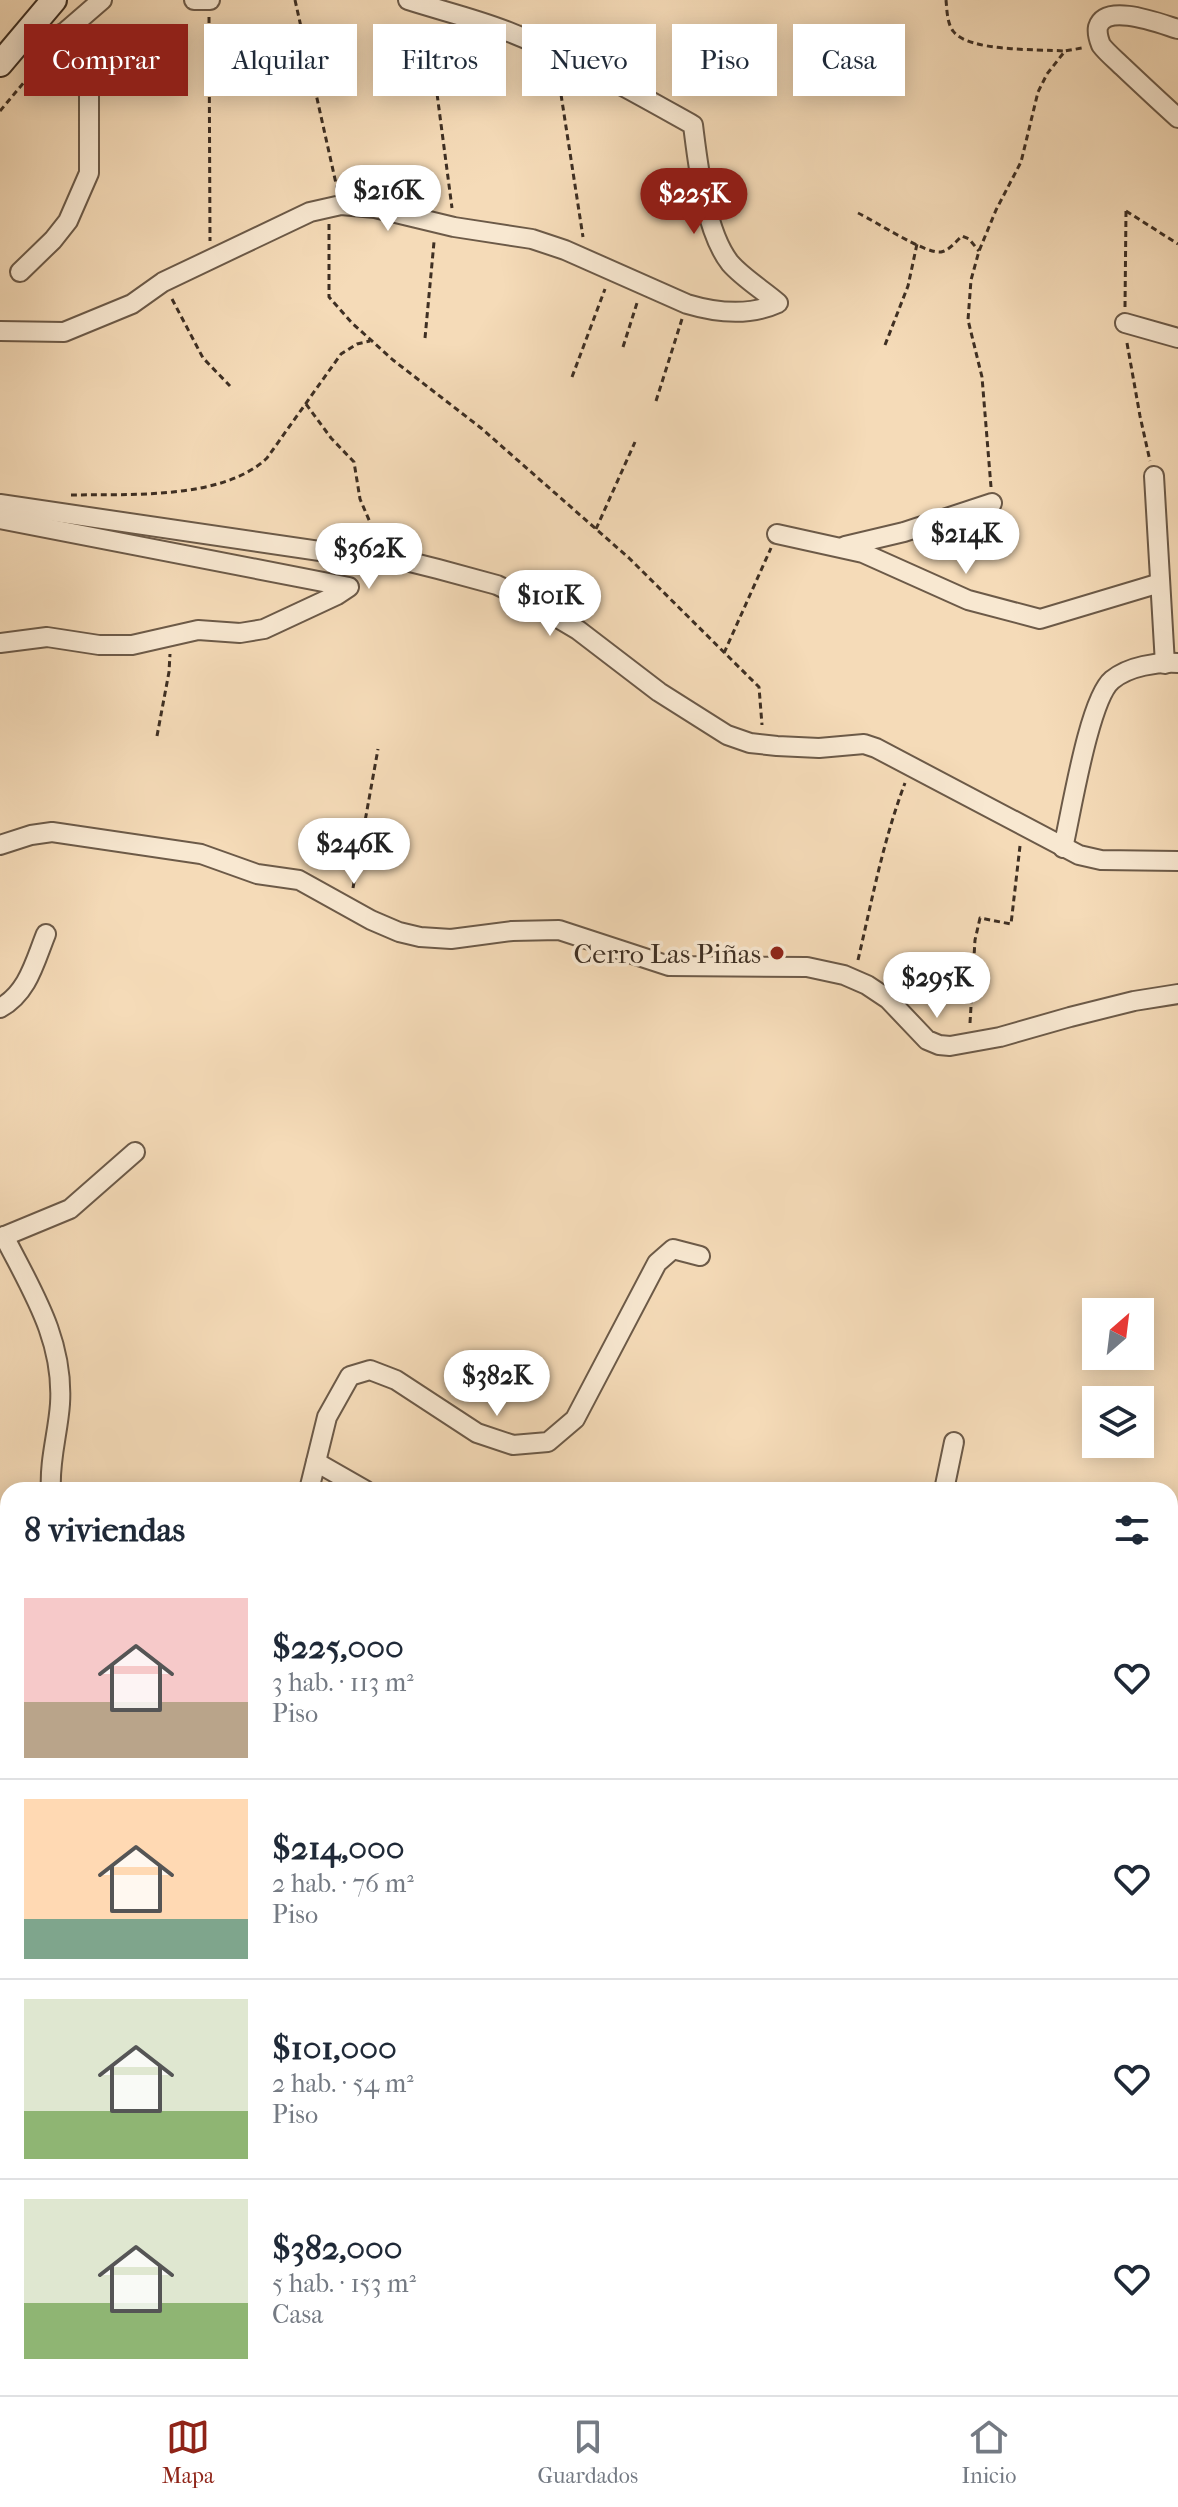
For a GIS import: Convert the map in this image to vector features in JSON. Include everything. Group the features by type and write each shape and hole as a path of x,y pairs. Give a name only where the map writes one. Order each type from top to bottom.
{"main road":[{"path":"7,55 54,0"}],"street":[{"path":"75,24 102,0"},
{"path":"194,0 210,0"},
{"path":"417,3 522,37"},
{"path":"1178,29 1122,15 1104,18 1098,26 1101,45 1178,118"},
{"path":"20,272 68,221 89,173 89,96"},
{"path":"0,331 64,332 132,304 163,282 210,258 310,212 335,206 375,208 445,225 532,239 707,310 755,312 778,303 730,262 720,242 702,190 693,125 642,96"},
{"path":"1125,323 1178,338"},
{"path":"1063,848 1091,721 1104,688 1127,671 1148,665 1171,664 1160,583 1154,476"},
{"path":"839,548 904,532 992,503"},
{"path":"0,504 386,560 398,559 497,585 578,630 659,692 727,735 764,745 819,748 864,744 1079,855 1101,860 1178,861"},
{"path":"0,519 349,587 264,629 240,633 198,630 132,645 99,645 47,637 0,643"},
{"path":"777,534 863,553 968,600 1040,619 1160,583"},
{"path":"0,845 52,832 201,854 257,874 299,880 399,932 420,937 451,939 512,931 559,930 669,966 807,967 854,980 888,999 927,1040 950,1046 1000,1037 1134,1001 1178,994"},
{"path":"0,1008 11,1002 25,986 46,934"},
{"path":"50,1482 60,1403 59,1358 48,1322 2,1237 70,1209 135,1152"},
{"path":"311,1482 327,1417 350,1376 370,1370 396,1380 477,1433 513,1445 548,1442 575,1419 657,1263 673,1249 700,1256"},
{"path":"946,1482 954,1442"},
{"path":"316,1462 351,1482"}],"path":[{"path":"210,0 210,258"},
{"path":"295,0 335,206 329,297 372,341 481,428 596,529 759,687 764,745"},
{"path":"946,0 950,28 960,39 979,45 1065,51 1101,45"},
{"path":"417,3 445,225 425,338"},
{"path":"992,503 982,377 968,320 971,280 979,251 1021,162 1038,92 1065,51"},
{"path":"0,111 24,82"},
{"path":"562,96 586,260"},
{"path":"1126,211 1178,244"},
{"path":"858,213 935,252 945,251 962,236 979,251"},
{"path":"885,345 908,286 917,244"},
{"path":"572,377 612,271"},
{"path":"163,282 203,358 230,386"},
{"path":"623,347 643,284"},
{"path":"656,401 687,304"},
{"path":"72,495 166,493 239,478 257,467 278,444 341,354 357,344 372,341"},
{"path":"306,404 331,438 354,462 360,499 386,560"},
{"path":"596,529 635,442"},
{"path":"724,653 777,534"},
{"path":"157,736 169,672 170,638"},
{"path":"349,908 378,749"},
{"path":"854,980 880,858 912,767"},
{"path":"969,1043 975,940 980,918 1011,924 1023,826"}],"place":[{"name":"Cerro Las Piñas","path":"777,953"}]}
